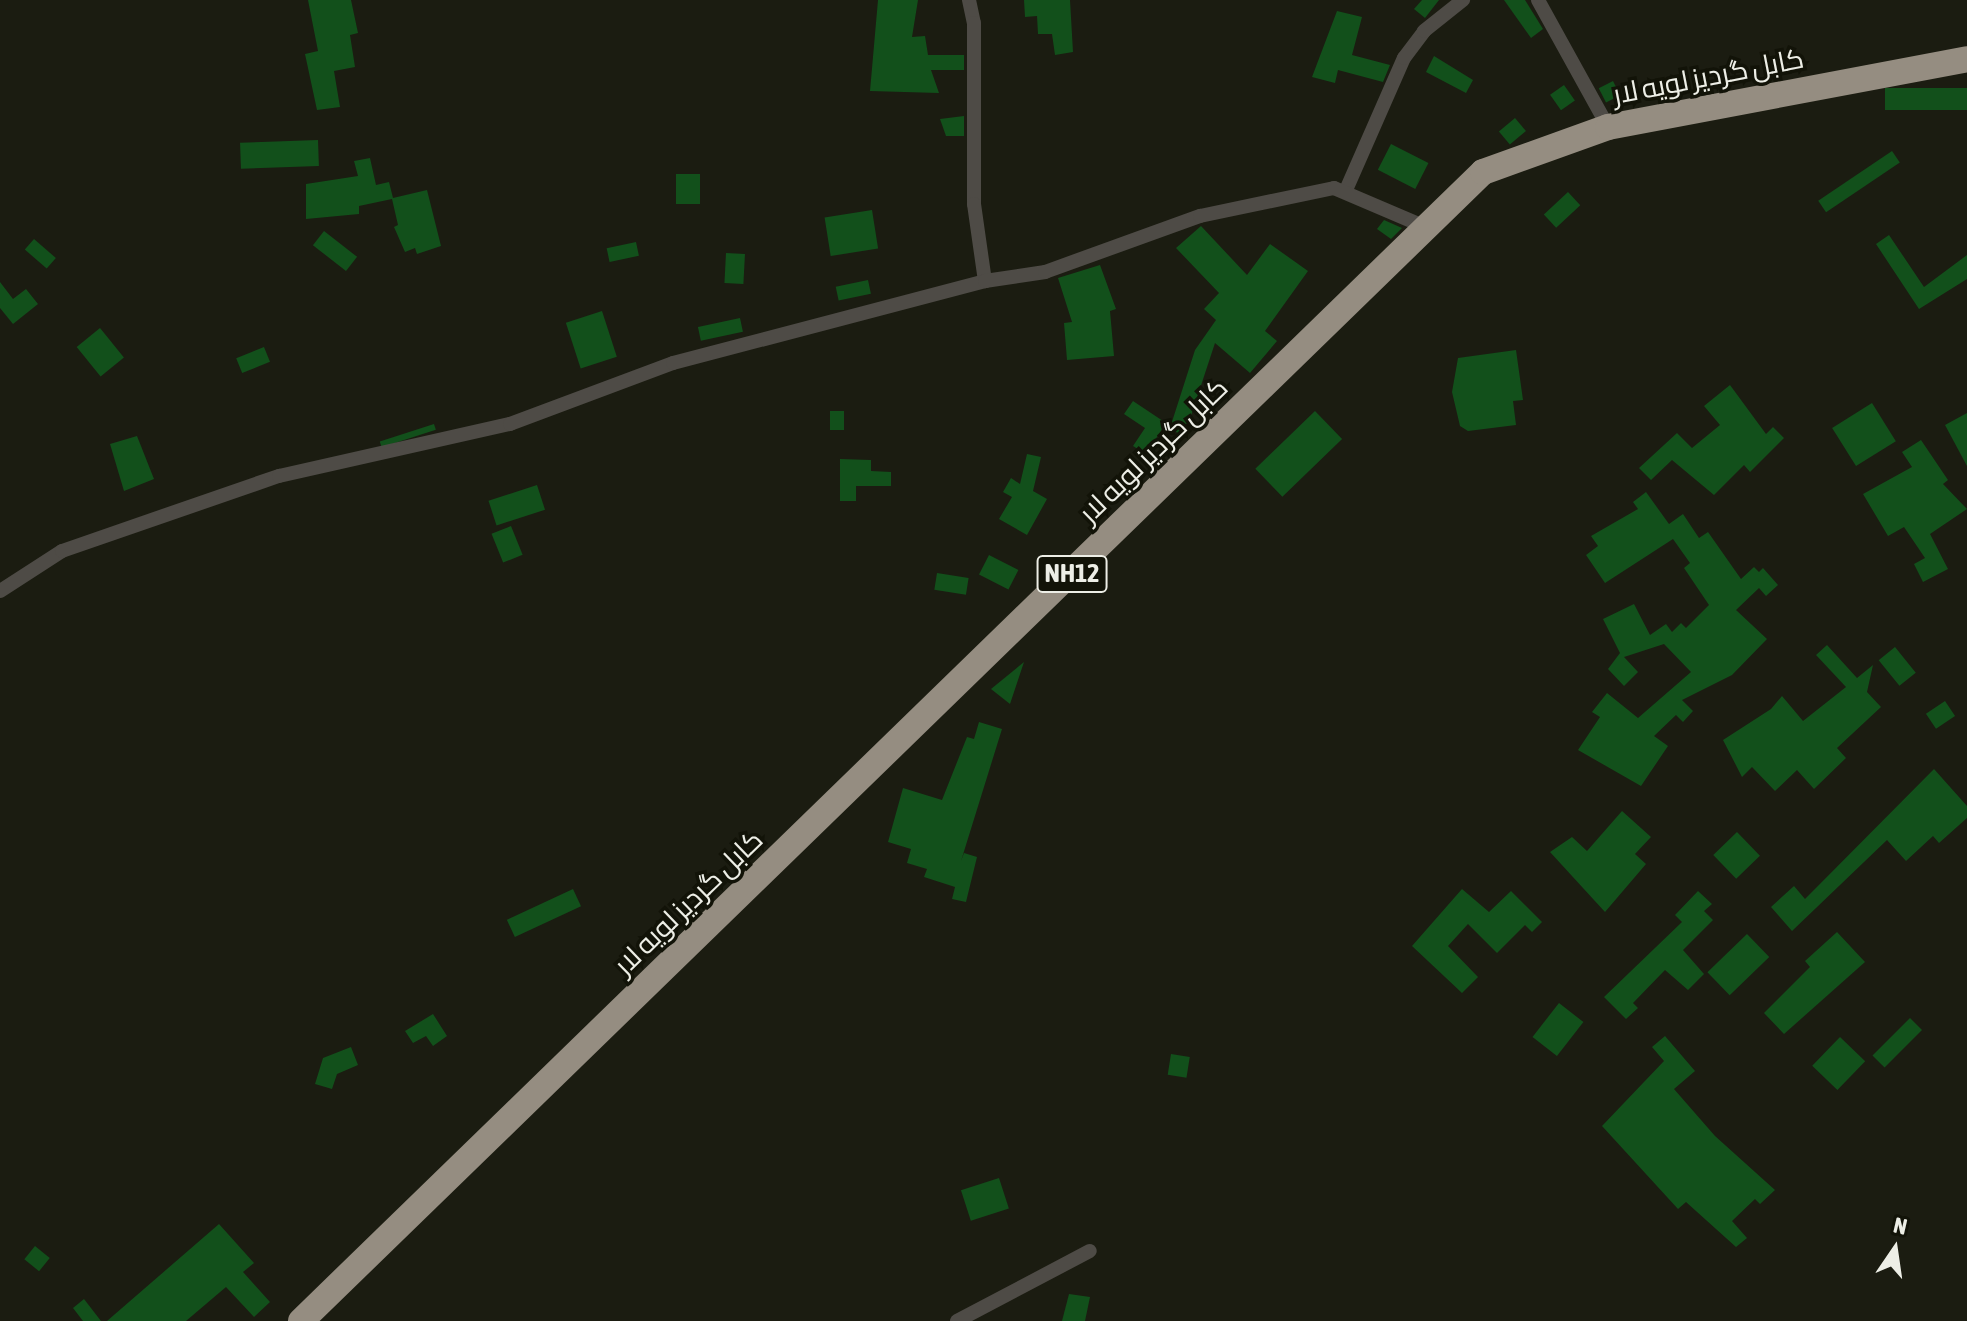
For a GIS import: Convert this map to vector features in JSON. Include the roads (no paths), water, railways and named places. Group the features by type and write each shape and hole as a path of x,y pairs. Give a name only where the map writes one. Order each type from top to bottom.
{"highway":[{"name":"کابل گردیز لویه لار","path":"301,1321 1483,172 1608,127 1967,59"}],"street":[{"path":"969,0 974,23 974,204 985,281"},
{"path":"1346,190 1404,58 1424,31 1463,0"},
{"path":"1538,0 1608,127"},
{"path":"0,591 62,551 279,476 510,424 673,363 985,281 1045,272 1200,216 1346,190 1428,228"},
{"path":"957,1321 1090,1251"}]}
